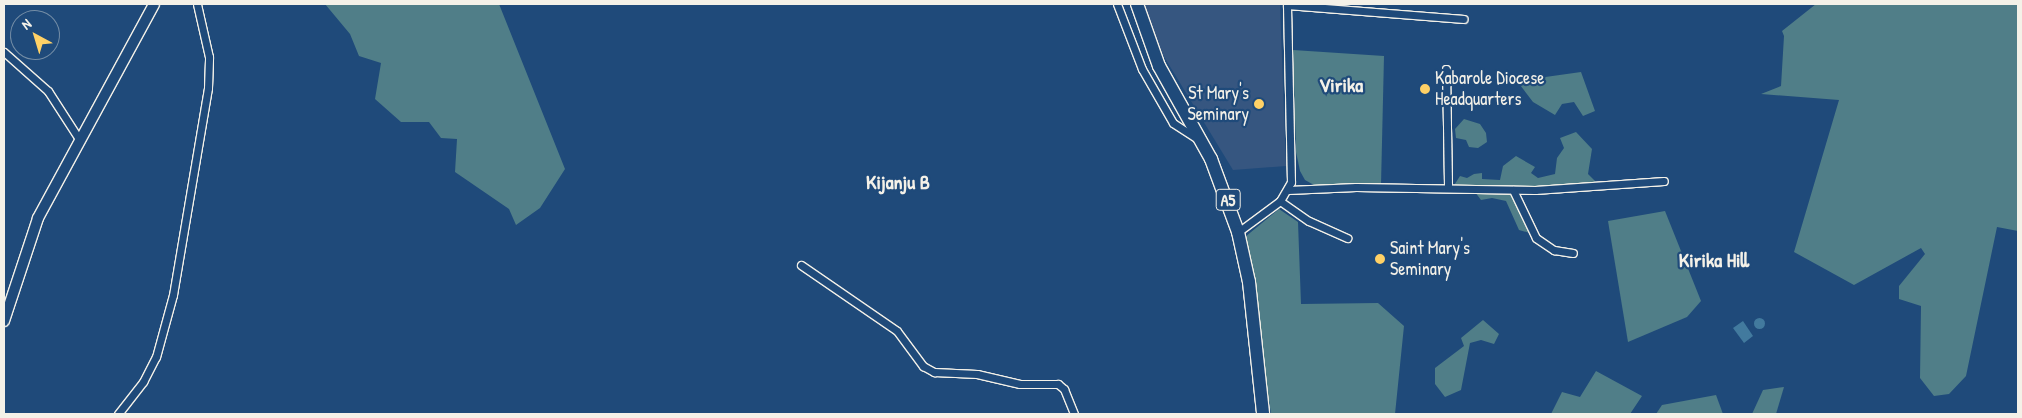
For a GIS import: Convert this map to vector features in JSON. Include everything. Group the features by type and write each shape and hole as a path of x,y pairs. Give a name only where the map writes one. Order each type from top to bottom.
{"highway":[{"name":"A5","path":"1137,4 1158,66 1202,142 1221,181 1238,232 1249,282 1263,414"}],"street":[{"path":"4,321 38,218 79,138 154,4"},
{"path":"118,414 143,382 156,357 173,295 208,88 209,57 196,4"},
{"path":"1117,4 1142,69 1173,123 1202,142"},
{"path":"1238,232 1280,201 1288,190 1292,172 1287,4 1462,19"},
{"path":"4,52 48,91 79,138"},
{"path":"1446,69 1448,188"},
{"path":"1288,190 1448,188 1513,190 1664,181"},
{"path":"1513,190 1536,238 1554,250 1573,253"},
{"path":"1280,201 1309,222 1347,238"},
{"path":"801,265 898,332 924,366 934,372 977,374 1020,384 1058,384 1064,390 1074,414"}],"shaded area":[{"path":"1144,4 1280,4 1286,166 1233,170 1163,55"},
{"path":"1759,317 1765,323 1759,329 1753,323"},
{"path":"1743,321 1753,336 1744,343 1733,328"}],"green space":[{"path":"325,4 499,4 565,169 540,208 516,225 509,209 455,172 457,139 441,138 429,122 401,122 375,99 381,63 359,56 350,34"},
{"path":"1816,4 2018,4 2018,231 1997,227 1966,376 1949,394 1934,396 1920,378 1921,306 1899,299 1899,286 1925,254 1921,248 1854,285 1794,252 1839,100 1761,94 1781,86 1784,36 1782,31"},
{"path":"1293,50 1384,56 1381,185 1314,185 1305,180 1300,171 1296,152"},
{"path":"1581,72 1595,111 1583,116 1574,102 1562,104 1555,115 1533,102 1517,81"},
{"path":"1464,119 1480,124 1486,133 1487,142 1478,148 1469,147 1466,140 1456,138 1455,129"},
{"path":"1576,132 1592,149 1588,174 1596,182 1533,188 1453,187 1460,176 1467,178 1474,174 1482,173 1482,179 1500,180 1503,166 1516,156 1535,167 1531,173 1538,178 1555,174 1557,158 1564,148 1560,138"},
{"path":"1475,192 1511,193 1530,233 1519,230 1506,201 1492,198 1481,200"},
{"path":"1279,209 1298,222 1301,304 1378,303 1404,326 1395,414 1271,414 1245,237"},
{"path":"1665,211 1701,301 1687,317 1628,342 1608,221"},
{"path":"1483,320 1499,334 1494,344 1481,340 1470,343 1461,390 1445,397 1435,384 1435,368 1464,346 1461,338"},
{"path":"1596,371 1642,396 1630,414 1551,414 1562,392 1580,397"},
{"path":"1784,387 1776,414 1752,414 1763,390"},
{"path":"1716,395 1723,414 1656,414 1662,405"}],"place":[{"name":"Kabarole Diocese Headquarters","path":"1425,89"},
{"name":"St Mary's Seminary","path":"1259,104"},
{"name":"Saint Mary's Seminary","path":"1380,259"}],"district":[{"name":"Virika","path":"1341,84"},
{"name":"Kijanju B","path":"898,181"},
{"name":"Kirika Hill","path":"1714,259"}]}
